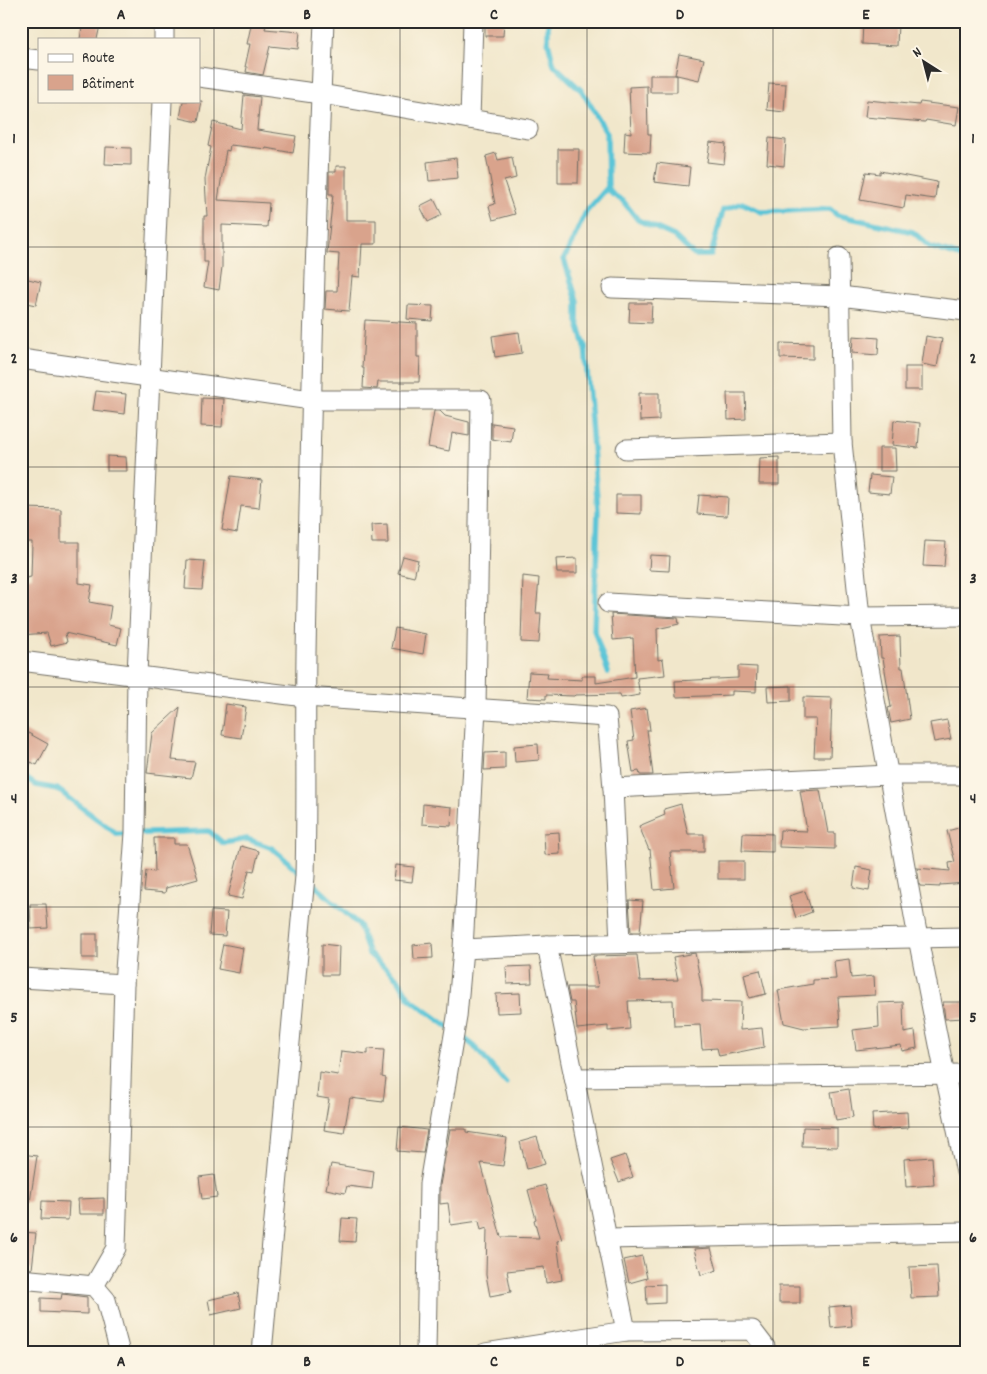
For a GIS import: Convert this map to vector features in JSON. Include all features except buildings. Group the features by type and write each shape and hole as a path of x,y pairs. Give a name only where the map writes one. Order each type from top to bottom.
{"street":[{"path":"164,21 164,38"},
{"path":"262,1353 305,876 305,697 311,400 324,21"},
{"path":"470,119 473,21"},
{"path":"21,58 38,60"},
{"path":"200,77 321,94 528,129"},
{"path":"94,1286 116,1248 124,984 136,833 136,675 162,102"},
{"path":"839,256 842,442 860,617 918,938 966,1172"},
{"path":"612,288 840,296 966,311"},
{"path":"21,359 311,400 481,400 476,708 457,1018 452,1036 429,1184 426,1353"},
{"path":"626,449 842,442"},
{"path":"608,603 860,617 966,616"},
{"path":"21,661 305,697 607,717 620,943"},
{"path":"612,788 889,775 966,775"},
{"path":"462,949 620,943 966,937"},
{"path":"547,945 626,1332"},
{"path":"21,978 124,984"},
{"path":"574,1078 966,1074"},
{"path":"607,1239 966,1232"},
{"path":"21,1279 94,1286 106,1300 120,1353"},
{"path":"485,1353 585,1345 626,1332 752,1330 765,1347 766,1353"}],"waterway":[{"path":"548,21 548,42 554,65 582,91 607,133 608,187 612,194 623,201 638,220 674,236 694,255 711,255 723,210 742,203 762,212 830,209 837,215 913,232 930,247 966,258"},
{"path":"608,187 586,212 564,259 577,301 577,321 585,345 598,511 594,630 608,672"},
{"path":"21,775 36,785 57,789 117,834 209,831 223,843 247,839 272,848 301,873"},
{"path":"308,879 359,925 369,954 398,979 410,999 473,1045 506,1083"}]}
